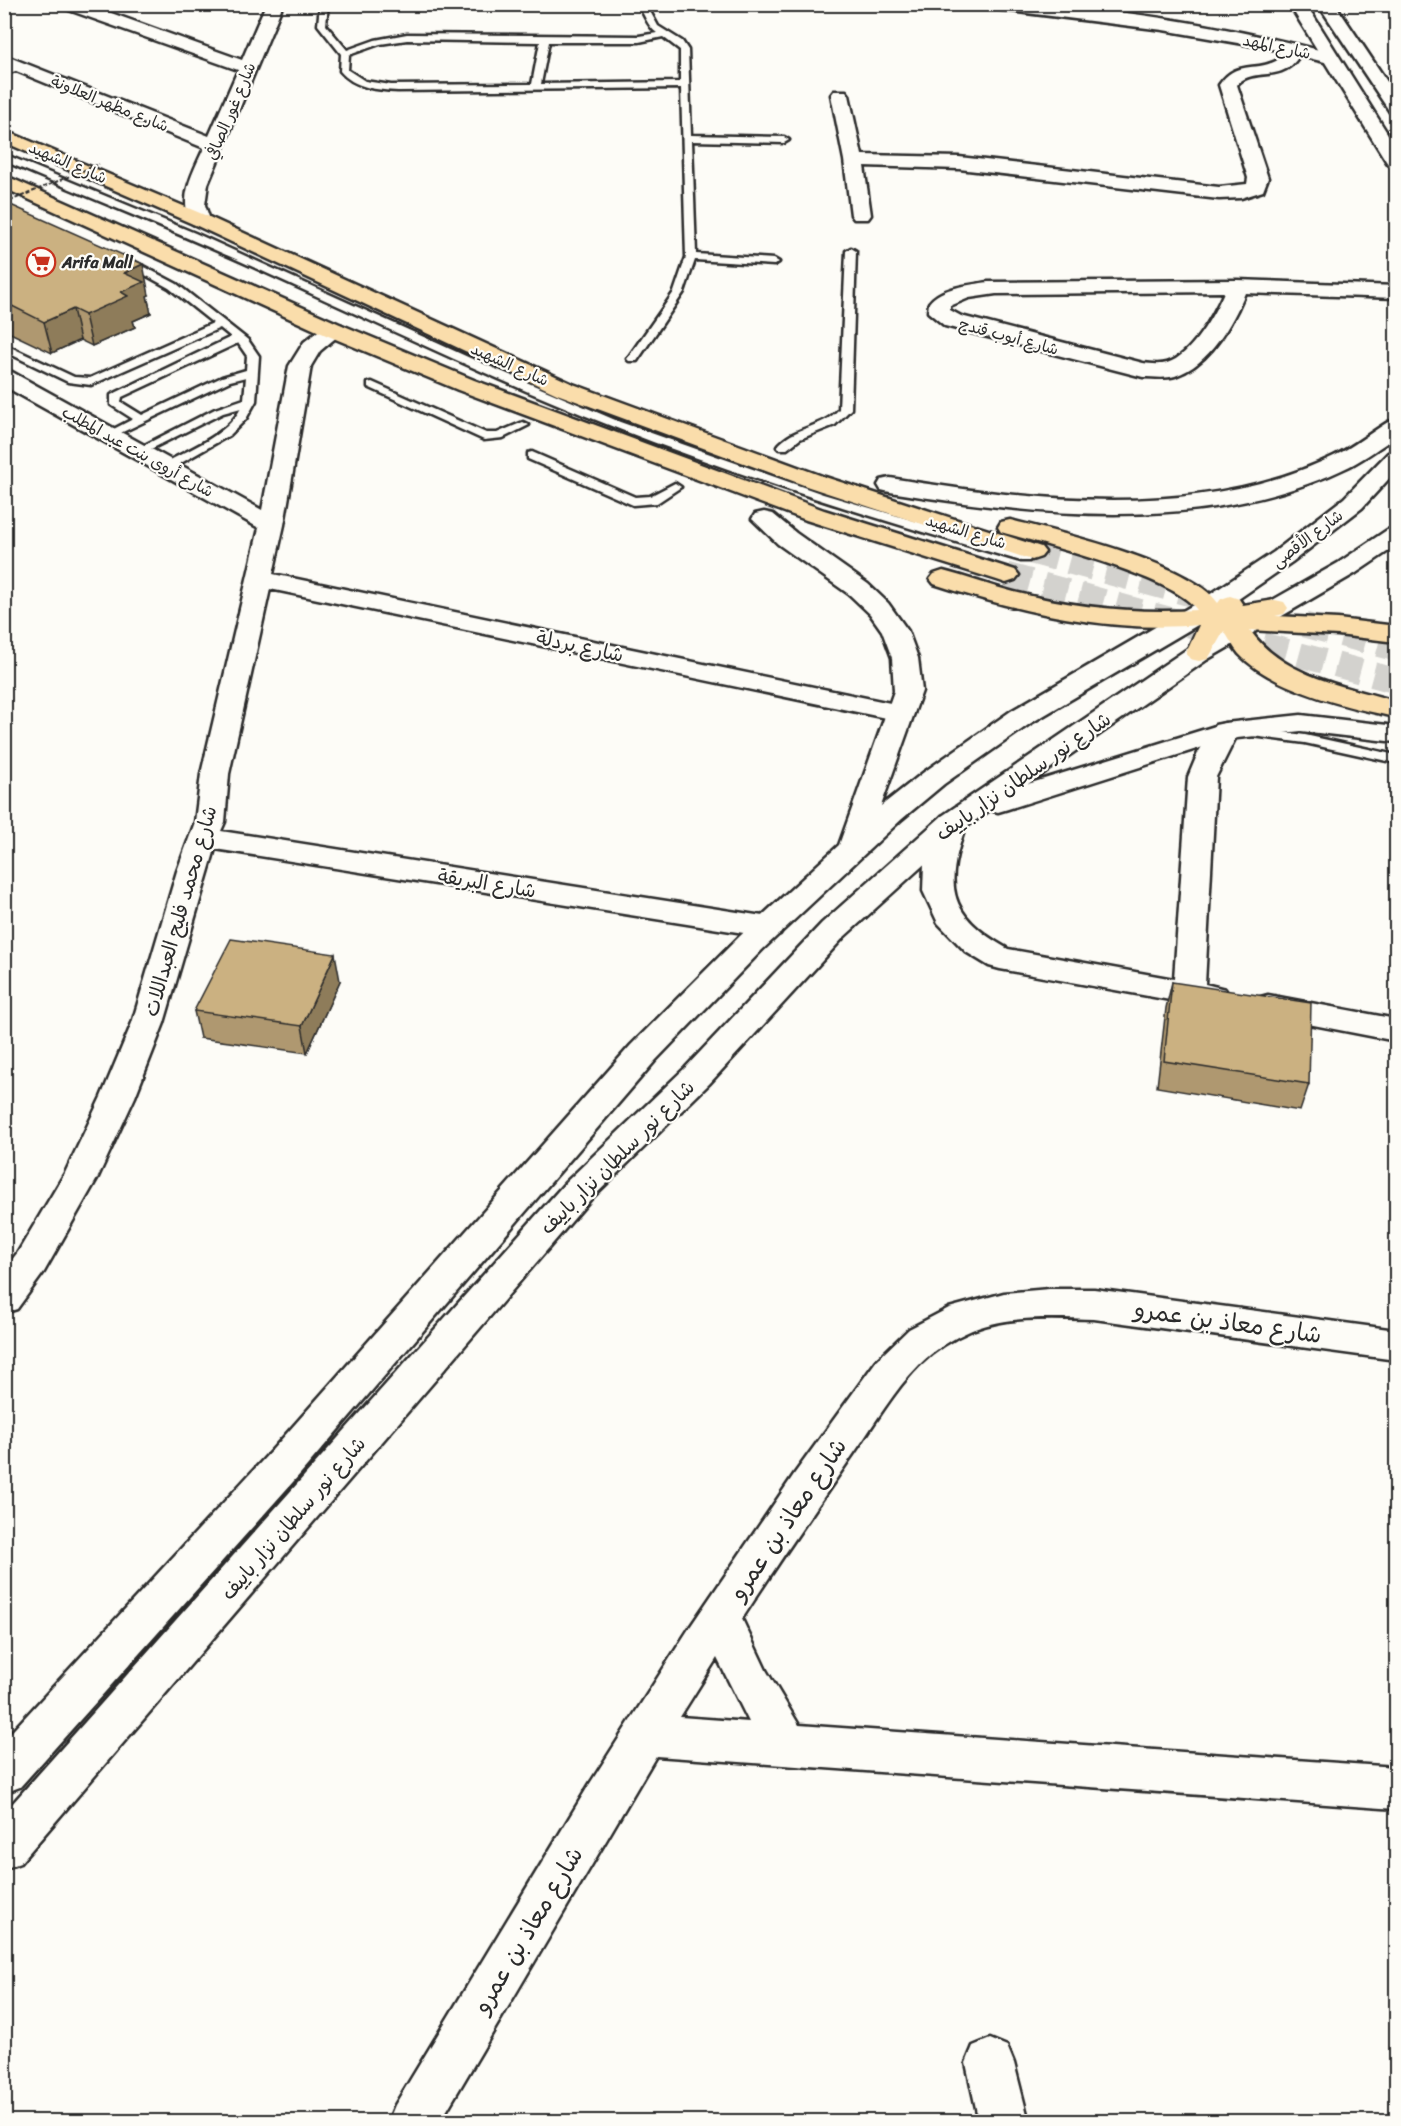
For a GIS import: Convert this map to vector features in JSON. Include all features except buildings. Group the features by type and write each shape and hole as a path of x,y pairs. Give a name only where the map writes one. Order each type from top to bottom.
{"highway":[{"name":"شارع الشهيد","path":"4,135 200,220 544,381 817,483 1020,563"},
{"name":"شارع الشهيد","path":"7,191 176,259 334,330 466,385 805,511 1020,563"},
{"path":"416,321 519,351 794,451"},
{"path":"466,385 495,411 523,425 675,487 764,519 1024,603 1084,614 1223,616 1396,634"},
{"path":"837,466 1000,524 1146,569 1192,593 1223,616 1249,649 1261,659 1292,676 1327,690 1396,709"},
{"path":"1164,634 1223,616"}],"street":[{"path":"69,4 249,68"},
{"name":"شارع المهد","path":"994,4 1224,35 1286,46 1329,58"},
{"path":"1298,4 1329,58 1396,161"},
{"path":"1326,4 1396,108"},
{"name":"شارع غور الصافي","path":"200,220 195,206 196,191 275,5"},
{"name":"شارع المهد","path":"1224,35 1263,35 1312,28"},
{"path":"854,160 959,163 1219,193 1250,190 1256,187 1258,178 1228,86 1230,81 1242,73 1283,65 1288,59 1286,46"},
{"name":"شارع مظهر العلاونة","path":"10,66 216,146"},
{"path":"840,95 854,160 861,215"},
{"name":"شارع أيوب قندح","path":"1237,286 1226,312 1207,339 1188,362 1168,371 1143,370 997,333 953,321 939,312 940,303 954,294 972,290 1237,286 1396,292"},
{"name":"شارع محمد فليح العبداللات","path":"4,1299 31,1262 81,1177 118,1097 148,1023 213,807 215,774 272,525 300,366 312,347 334,330"},
{"name":"شارع أروى بنت عبد المطلب","path":"4,377 272,525"},
{"path":"890,485 952,496 1038,506 1112,508 1200,501 1278,485 1314,474 1352,456 1396,427"},
{"name":"شارع الأقصى","path":"1223,616 1353,503 1396,458"},
{"path":"764,519 793,544 866,594 883,611 905,650 909,670 908,691 852,850"},
{"path":"1223,616 1275,608 1347,568 1396,534"},
{"name":"شارع بردلة","path":"259,579 900,713"},
{"name":"شارع نور سلطان نزار باييف","path":"4,1847 578,1191 697,1076 833,930 958,818 1199,653 1223,616"},
{"name":"شارع نور سلطان نزار باييف","path":"4,1772 287,1461 643,1053 769,927 900,806 977,746 1021,717 1164,634"},
{"path":"1396,734 1301,723 1225,731 958,818 940,862 937,876 938,890 950,918 980,948 1000,958 1396,1030"},
{"path":"1189,992 1202,777 1225,731"},
{"name":"شارع البريقة","path":"205,838 769,927"},
{"name":"شارع معاذ بن عمرو","path":"412,2121 645,1735 784,1521 889,1373 919,1341 947,1324 974,1313 1014,1305 1094,1304 1396,1345"},
{"path":"721,1618 740,1666 761,1706 787,1745"},
{"path":"645,1735 1396,1788"},
{"path":"990,2063 1004,2121"}],"lane":[{"path":"324,4 322,25 345,54 344,71 359,81 377,86 685,85"},
{"path":"633,359 679,292 691,257 684,50 654,27 647,10 641,4"},
{"path":"345,54 378,42 407,37 625,40 663,34"},
{"path":"536,87 545,39"},
{"path":"687,138 784,140"},
{"path":"4,157 216,246 479,368 619,425 1020,563"},
{"path":"4,163 207,249 467,371 588,421 792,496 1020,563"},
{"path":"109,252 173,286 251,351 253,372 250,401 242,417 230,429 167,467"},
{"path":"794,451 792,439 827,426 845,410 851,252"},
{"path":"691,257 774,262"},
{"path":"148,271 176,259"},
{"path":"4,346 72,380 91,381 220,324"},
{"path":"142,420 115,403 117,395 223,344 239,339"},
{"path":"110,435 226,379 253,372"},
{"path":"372,385 484,436 499,436 523,425"},
{"path":"139,452 219,411 250,401"},
{"path":"532,456 633,501 653,500 675,487"},
{"path":"1225,731 1305,739 1396,759"}],"path":[{"path":"7,191 99,164"}],"tunnel":[{"path":"1032,552 1209,599"},
{"path":"1006,575 1396,681"},
{"path":"1305,625 1396,649"}],"place":[{"name":"Arifa Mall","path":"41,262"}]}
